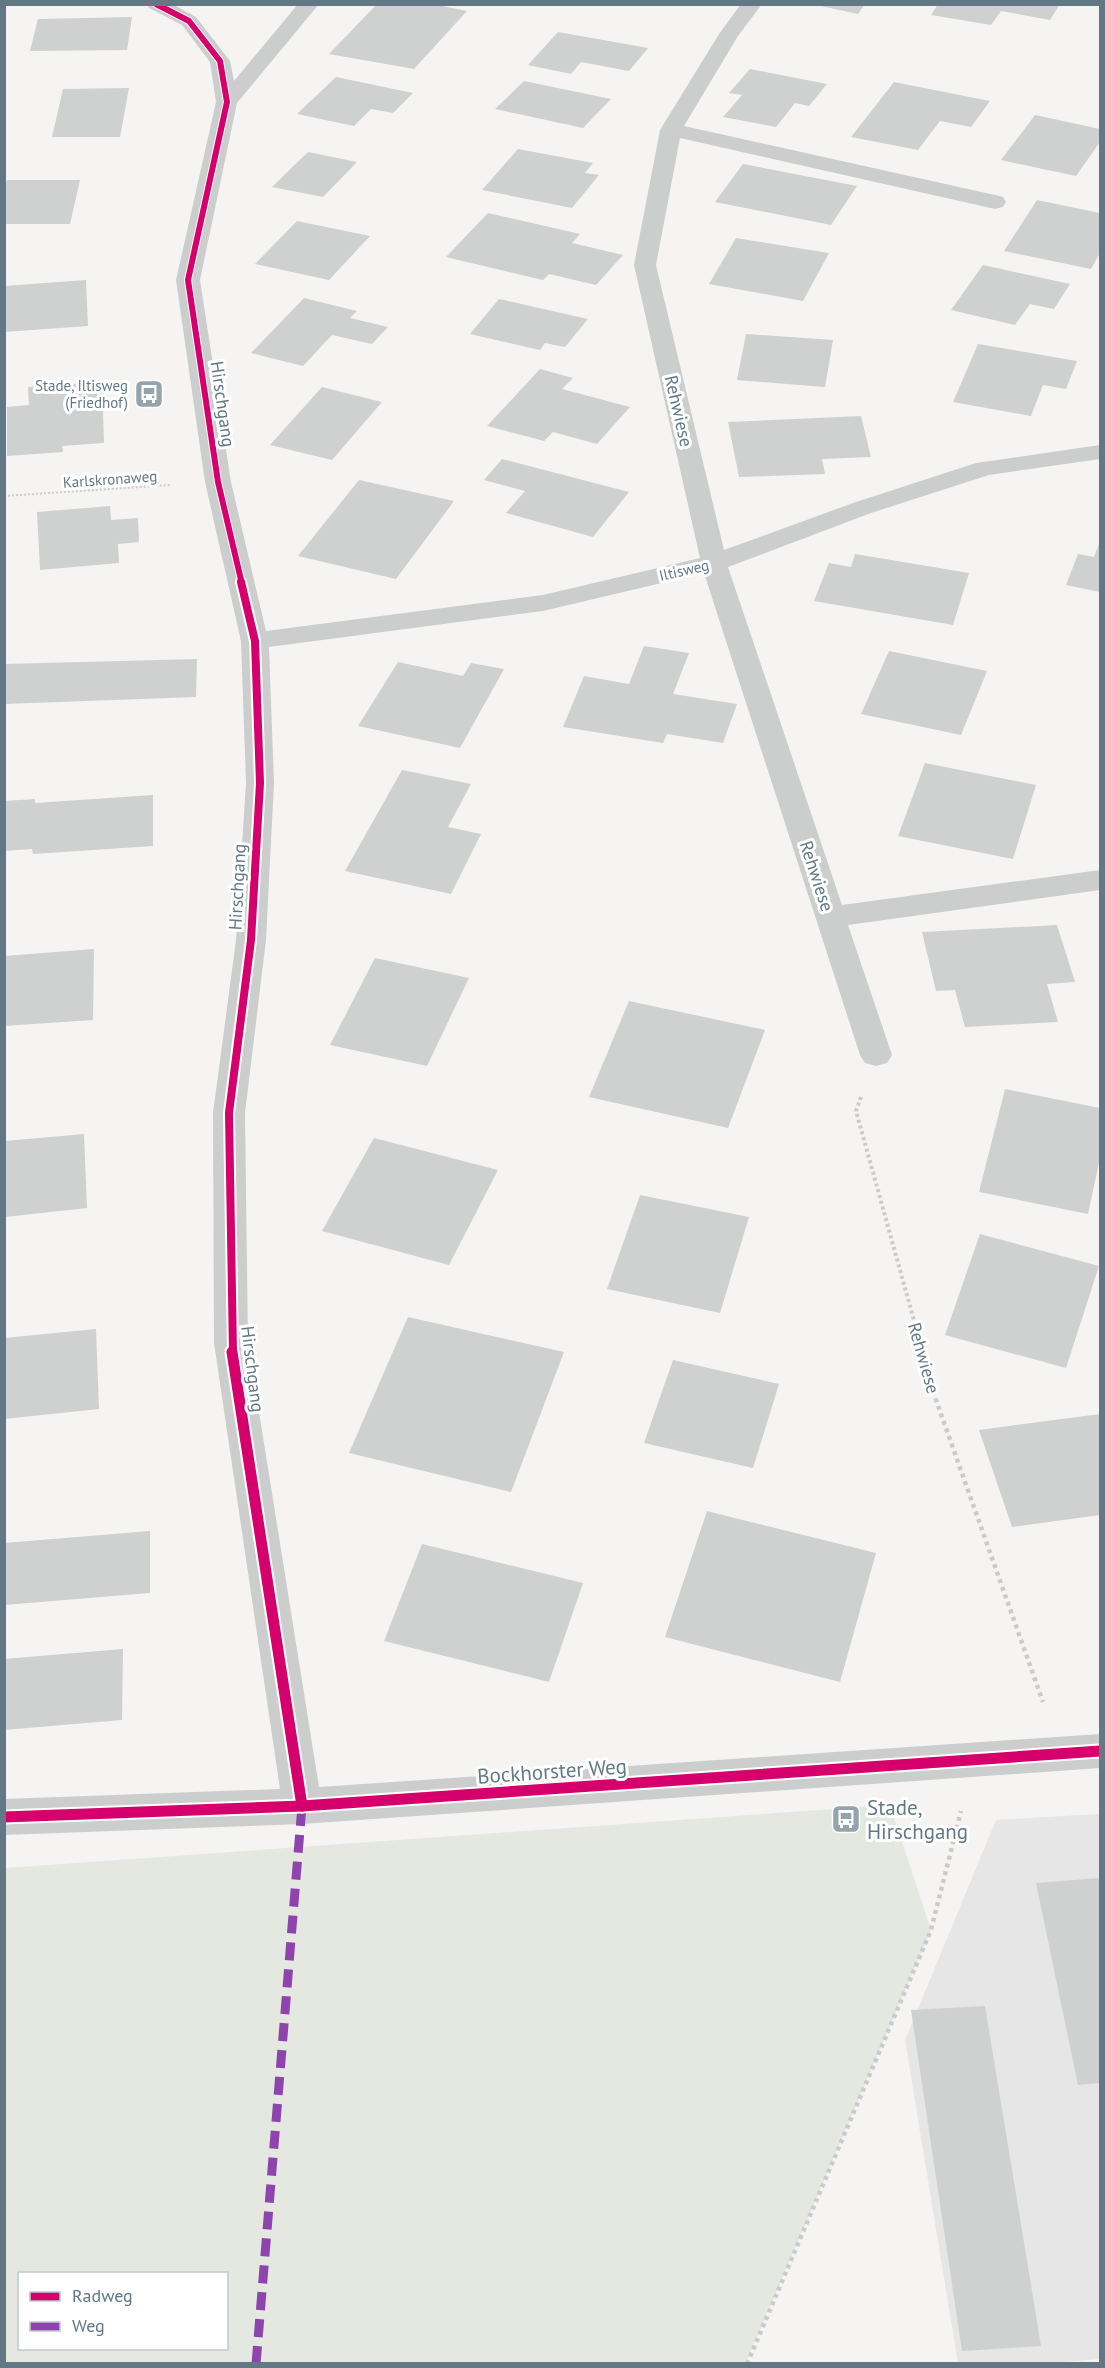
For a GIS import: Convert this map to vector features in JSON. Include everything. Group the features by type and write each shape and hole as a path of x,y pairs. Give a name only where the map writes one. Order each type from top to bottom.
{"street":[{"name":"Hirschgang","path":"156,4 189,21 220,61 227,102 188,280 218,482 255,641 260,783 251,940 229,1113 231,1343 302,1806"},
{"name":"Hirschgang","path":"227,102 309,4"},
{"name":"Rehwiese","path":"752,4 729,34 671,130 645,265 714,563 876,1055"},
{"path":"671,130 995,202"},
{"name":"Iltisweg","path":"255,641 543,603 714,563 862,508 985,468 1101,452"},
{"path":"830,917 1101,880"},
{"name":"Bockhorster Weg","path":"4,1817 302,1806 1101,1751"}],"path":[{"path":"747,2364 931,1930 974,1760"}],"shaded area":[{"path":"890,1805 931,1930 746,2363 5,2363 5,1868"},
{"path":"1100,1814 1100,2359 1036,2364 958,2363 905,2040 996,1820"}],"building":[{"path":"377,4 432,4 467,11 414,69 329,54"},
{"path":"812,4 865,4 858,14"},
{"path":"938,4 1060,4 1050,20 1001,11 991,25 931,15"},
{"path":"132,17 127,50 30,51 38,19"},
{"path":"558,32 648,48 629,71 581,62 571,74 528,65"},
{"path":"750,69 827,84 809,106 795,103 776,127 723,117 742,95 729,93"},
{"path":"336,77 413,93 393,113 371,109 354,126 297,114"},
{"path":"524,81 611,99 583,128 495,109"},
{"path":"894,82 990,101 971,127 940,121 918,150 851,137"},
{"path":"129,88 120,137 52,137 63,89"},
{"path":"1035,115 1100,129 1100,142 1076,176 1001,160"},
{"path":"518,149 593,163 585,173 599,175 572,208 482,190"},
{"path":"308,152 357,162 323,197 272,187"},
{"path":"743,164 857,186 831,225 715,202"},
{"path":"7,180 80,180 70,224 4,224 4,190"},
{"path":"1037,200 1100,213 1100,253 1091,269 1004,251"},
{"path":"488,213 580,234 572,243 623,255 596,285 549,274 543,280 446,257"},
{"path":"297,221 370,236 329,280 255,264"},
{"path":"736,238 829,253 803,301 709,284"},
{"path":"983,265 1070,284 1054,309 1030,304 1015,325 951,310"},
{"path":"86,280 88,326 4,332 4,286"},
{"path":"304,298 357,311 350,318 388,327 372,344 332,335 303,366 251,353"},
{"path":"499,299 588,319 565,347 545,343 540,350 470,334"},
{"path":"746,334 833,340 825,387 737,380"},
{"path":"978,344 1077,361 1066,389 1043,385 1031,416 953,402"},
{"path":"540,369 573,378 562,389 630,407 597,444 553,432 544,441 487,426"},
{"path":"102,382 104,443 62,446 63,452 7,456 7,407 29,405 28,387"},
{"path":"322,387 382,402 332,460 270,445"},
{"path":"861,416 871,457 822,459 825,474 739,477 728,422"},
{"path":"502,459 629,492 593,537 506,513 525,491 484,480"},
{"path":"359,480 454,501 396,579 298,556"},
{"path":"110,506 111,520 138,518 139,542 118,544 119,563 40,570 37,512"},
{"path":"1100,541 1100,592 1066,585 1078,554 1094,557"},
{"path":"855,554 969,573 953,625 814,601 829,563 851,567"},
{"path":"644,646 689,653 673,694 737,704 723,743 667,734 663,743 563,727 584,676 629,684"},
{"path":"889,651 987,671 961,735 861,714"},
{"path":"197,659 196,697 4,704 4,664"},
{"path":"398,662 463,676 471,663 504,669 460,748 358,726"},
{"path":"925,763 1036,785 1013,859 898,836"},
{"path":"402,770 471,784 448,827 481,834 451,894 345,871"},
{"path":"153,795 153,846 33,854 32,849 4,851 4,801 35,799 35,803"},
{"path":"1057,925 1075,982 1047,984 1058,1022 965,1027 955,990 936,991 922,932"},
{"path":"94,949 93,1020 4,1026 4,956"},
{"path":"375,958 469,978 427,1066 330,1045"},
{"path":"629,1001 765,1030 728,1128 589,1097"},
{"path":"1005,1089 1100,1108 1100,1158 1088,1214 979,1192"},
{"path":"84,1134 87,1208 5,1217 5,1141"},
{"path":"374,1138 498,1170 449,1265 322,1231"},
{"path":"640,1195 749,1217 720,1313 607,1289"},
{"path":"980,1234 1099,1266 1066,1368 945,1335"},
{"path":"408,1317 564,1352 511,1492 349,1453"},
{"path":"96,1329 99,1409 4,1419 4,1338"},
{"path":"673,1360 779,1384 753,1468 644,1443"},
{"path":"1100,1414 1100,1515 1012,1527 979,1430"},
{"path":"707,1511 876,1553 840,1682 665,1637"},
{"path":"150,1531 150,1593 4,1605 4,1543"},
{"path":"422,1544 583,1583 549,1682 384,1641"},
{"path":"123,1649 122,1720 4,1730 4,1659"},
{"path":"1100,1878 1100,2083 1078,2085 1036,1883"},
{"path":"985,2006 1041,2346 962,2351 911,2010"}],"marked path":[{"path":"256,2364 302,1806"}],"cycle path":[{"path":"156,4 189,21 220,61 227,102 188,280 218,482 255,641 260,783 251,940 229,1113 231,1343 302,1806"},
{"path":"4,1817 302,1806 1100,1751"}],"place":[{"name":"Stade, Iltisweg (Friedhof)","path":"149,394"},
{"name":"Stade, Hirschgang","path":"846,1819"}]}
